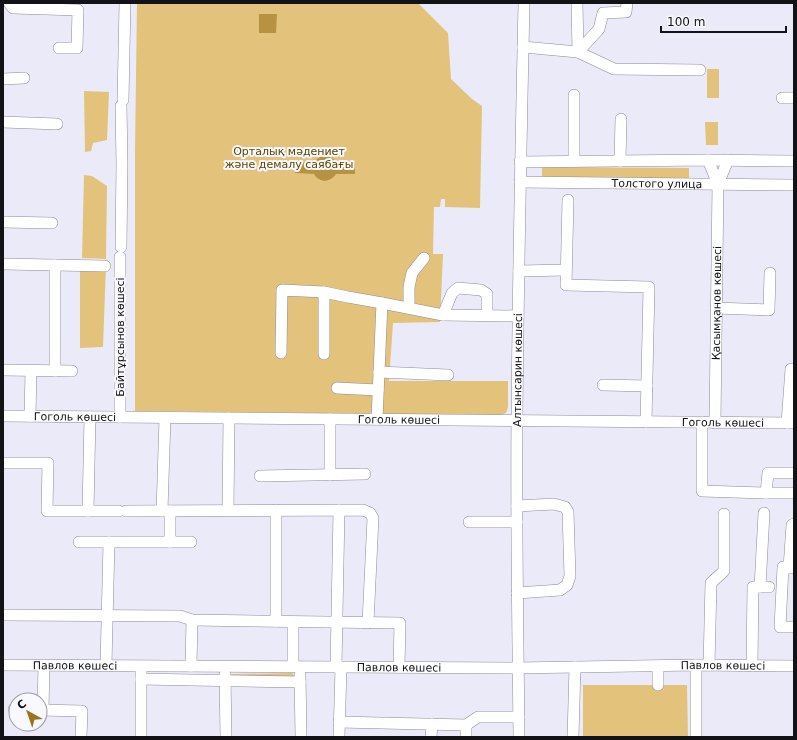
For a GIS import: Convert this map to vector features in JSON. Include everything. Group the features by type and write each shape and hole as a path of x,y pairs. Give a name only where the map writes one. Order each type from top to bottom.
{"street":[{"path":"9,3 13,8 78,10 77,48 59,48"},
{"name":"Байтұрсынов көшесі","path":"120,417 120,252 125,3"},
{"name":"Алтынсарин көшесі","path":"519,737 517,421 520,162 524,3"},
{"path":"577,3 578,52"},
{"path":"578,52 599,29 603,13 626,12 627,3"},
{"path":"523,47 578,52 614,69 700,70"},
{"path":"3,80 24,78"},
{"path":"574,95 574,161"},
{"path":"782,98 794,98"},
{"path":"620,161 621,119"},
{"path":"3,122 58,124"},
{"name":"Толстого улица","path":"520,162 708,160 794,161"},
{"name":"Қасымқанов көшесі","path":"708,160 718,184"},
{"name":"Қасымқанов көшесі","path":"715,422 718,184 728,160"},
{"name":"Толстого улица","path":"520,182 794,185"},
{"path":"568,200 566,285 649,288 646,422"},
{"path":"3,222 52,223"},
{"path":"409,308 408,287 412,273 424,258"},
{"path":"3,264 105,266"},
{"path":"55,265 55,371"},
{"path":"519,270 566,270"},
{"path":"716,308 769,310 770,273"},
{"path":"443,315 452,292 458,288 481,290 487,294 487,315"},
{"path":"281,353 282,290 324,292 348,298 443,315 518,316"},
{"path":"324,292 324,354"},
{"path":"377,419 382,303"},
{"path":"791,423 791,369 794,369"},
{"path":"3,370 72,371"},
{"path":"30,416 31,371"},
{"path":"379,372 448,375"},
{"path":"603,385 647,386"},
{"path":"337,388 378,390"},
{"name":"Гоголь көшесі","path":"3,416 791,423"},
{"path":"88,511 90,417"},
{"path":"165,418 166,511 170,542"},
{"path":"228,510 229,418"},
{"path":"330,419 330,475"},
{"path":"702,422 702,491 794,493"},
{"path":"3,462 48,462 47,511 362,510 370,513 373,518 368,623"},
{"path":"766,493 768,473 794,473"},
{"path":"260,476 365,474"},
{"path":"517,506 554,504 565,507 568,512 570,576 567,585 560,590 517,593"},
{"path":"276,510 276,621"},
{"path":"339,510 337,622 340,722 339,737"},
{"path":"709,665 711,583 724,571 724,514"},
{"path":"752,666 752,587 764,587 764,514"},
{"path":"469,522 517,522"},
{"path":"794,524 792,525 792,568 783,567 780,627 794,628"},
{"path":"79,542 191,542"},
{"path":"106,665 109,542"},
{"path":"3,615 180,616 192,620 400,623 399,667"},
{"path":"187,680 192,620"},
{"path":"293,622 297,667 300,682 301,737"},
{"name":"Павлов көшесі","path":"3,665 518,668 696,665 794,666"},
{"path":"43,692 44,665"},
{"path":"696,665 696,737"},
{"path":"141,666 141,737"},
{"path":"225,666 226,737"},
{"path":"658,666 658,685"},
{"path":"573,737 575,667"},
{"path":"141,679 300,682"},
{"path":"48,710 82,711 81,737"},
{"path":"340,722 466,724 478,717 519,717"},
{"path":"432,724 432,737"},
{"path":"466,724 466,737"}],"green space":[{"name":"Орталық мәдениет және демалу саябағы","path":"137,3 418,3 448,33 451,79 472,99 482,106 480,208 445,207 445,199 441,199 440,207 434,207 433,254 443,254 440,322 393,323 389,381 508,381 508,407 506,413 500,415 135,411 135,151"},
{"path":"707,69 719,69 719,98 707,98"},
{"path":"84,91 109,92 107,140 93,143 91,151 85,152"},
{"path":"705,122 718,122 718,145 706,145"},
{"path":"542,167 689,168 689,181 542,179"},
{"path":"84,175 92,176 107,186 106,259 82,258"},
{"path":"106,265 103,347 80,348 80,267"},
{"path":"292,673 295,679 228,678 229,675 232,674"},
{"path":"583,685 687,685 688,737 583,737"}],"shaded area":[{"path":"259,14 277,14 276,33 259,33"},
{"path":"322,156 330,157 336,162 355,163 355,174 336,174 331,179 325,181 319,179 314,174 295,173 295,162 315,162"}]}
